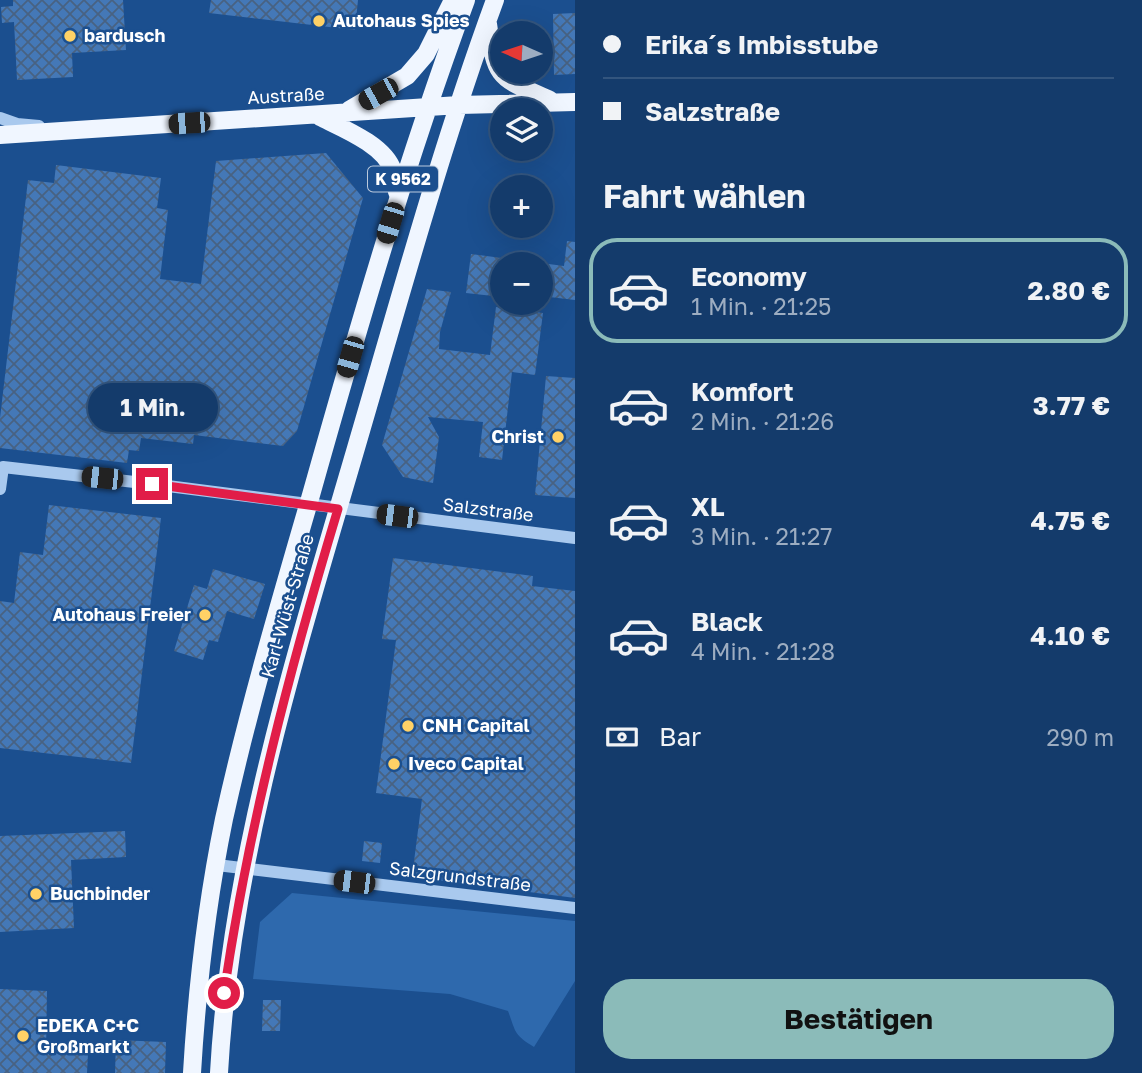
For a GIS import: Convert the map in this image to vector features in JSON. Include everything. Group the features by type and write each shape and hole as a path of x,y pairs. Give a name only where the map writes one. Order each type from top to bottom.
{"main road":[{"path":"342,114 407,76 426,54 453,0"},
{"name":"Karl-Wüst-Straße","path":"192,1073 205,934 224,820 250,712 397,197 466,0"},
{"name":"Karl-Wüst-Straße","path":"219,1073 224,993 244,868 280,712 459,105 495,0"},
{"path":"488,20 494,62 508,81 556,103"},
{"name":"Austraße","path":"0,135 459,105 575,103"},
{"path":"317,115 364,139 386,158 393,169 397,197"}],"street":[{"path":"0,118 17,124 81,129"},
{"name":"Salzstraße","path":"0,489 3,467 575,538"},
{"name":"Salzgrundstraße","path":"217,865 575,908"}],"shaded area":[{"path":"292,893 575,921 575,981 534,1047 516,1032 508,1011 450,994 253,979 260,922"}],"building":[{"name":"bardusch","path":"13,0 123,0 126,50 72,53 73,77 17,80 14,22 2,23 1,7 13,6"},
{"name":"Autohaus Spies","path":"211,0 358,0 355,30 209,13"},
{"path":"575,13 575,74 554,75 553,14"},
{"path":"326,153 363,198 297,431 283,446 194,435 193,444 141,438 139,451 129,450 127,463 0,448 0,418 28,180 54,183 56,165 161,178 157,208 168,210 160,279 201,284 216,161"},
{"path":"567,241 575,242 575,300 553,297 553,265 564,266"},
{"path":"471,254 490,256 490,296 466,293"},
{"path":"427,289 451,292 440,332 439,349 490,355 495,315 543,315 535,375 512,372 502,460 479,457 483,422 428,417 439,437 433,483 403,477 382,445"},
{"name":"Christ","path":"546,376 575,378 575,498 535,495"},
{"path":"49,505 161,518 131,763 0,748 0,601 14,603 20,552 43,555"},
{"path":"393,558 533,576 532,586 575,591 575,898 412,877 422,799 376,793 396,640 382,639"},
{"name":"Autohaus Freier","path":"213,569 265,584 254,619 227,611 218,642 209,640 203,660 174,651 194,585 207,589"},
{"name":"Buchbinder","path":"125,831 126,857 71,860 74,928 0,932 0,836"},
{"path":"364,841 382,843 380,863 362,861"},
{"name":"EDEKA C+C Großmarkt","path":"0,989 47,991 46,1053 88,1054 87,1073 0,1073"},
{"path":"263,1000 281,1000 280,1031 262,1031"},
{"path":"116,1040 166,1042 165,1073 115,1073"}],"place":[{"name":"Autohaus Spies","path":"319,21"},
{"name":"bardusch","path":"70,36"},
{"name":"Christ","path":"558,437"},
{"name":"Autohaus Freier","path":"205,615"},
{"name":"CNH Capital","path":"408,726"},
{"name":"Iveco Capital","path":"394,764"},
{"name":"Buchbinder","path":"36,894"},
{"name":"EDEKA C+C Großmarkt","path":"23,1036"}],"route":[{"path":"152,484 338,509 260,791 244,868 224,993"}]}
